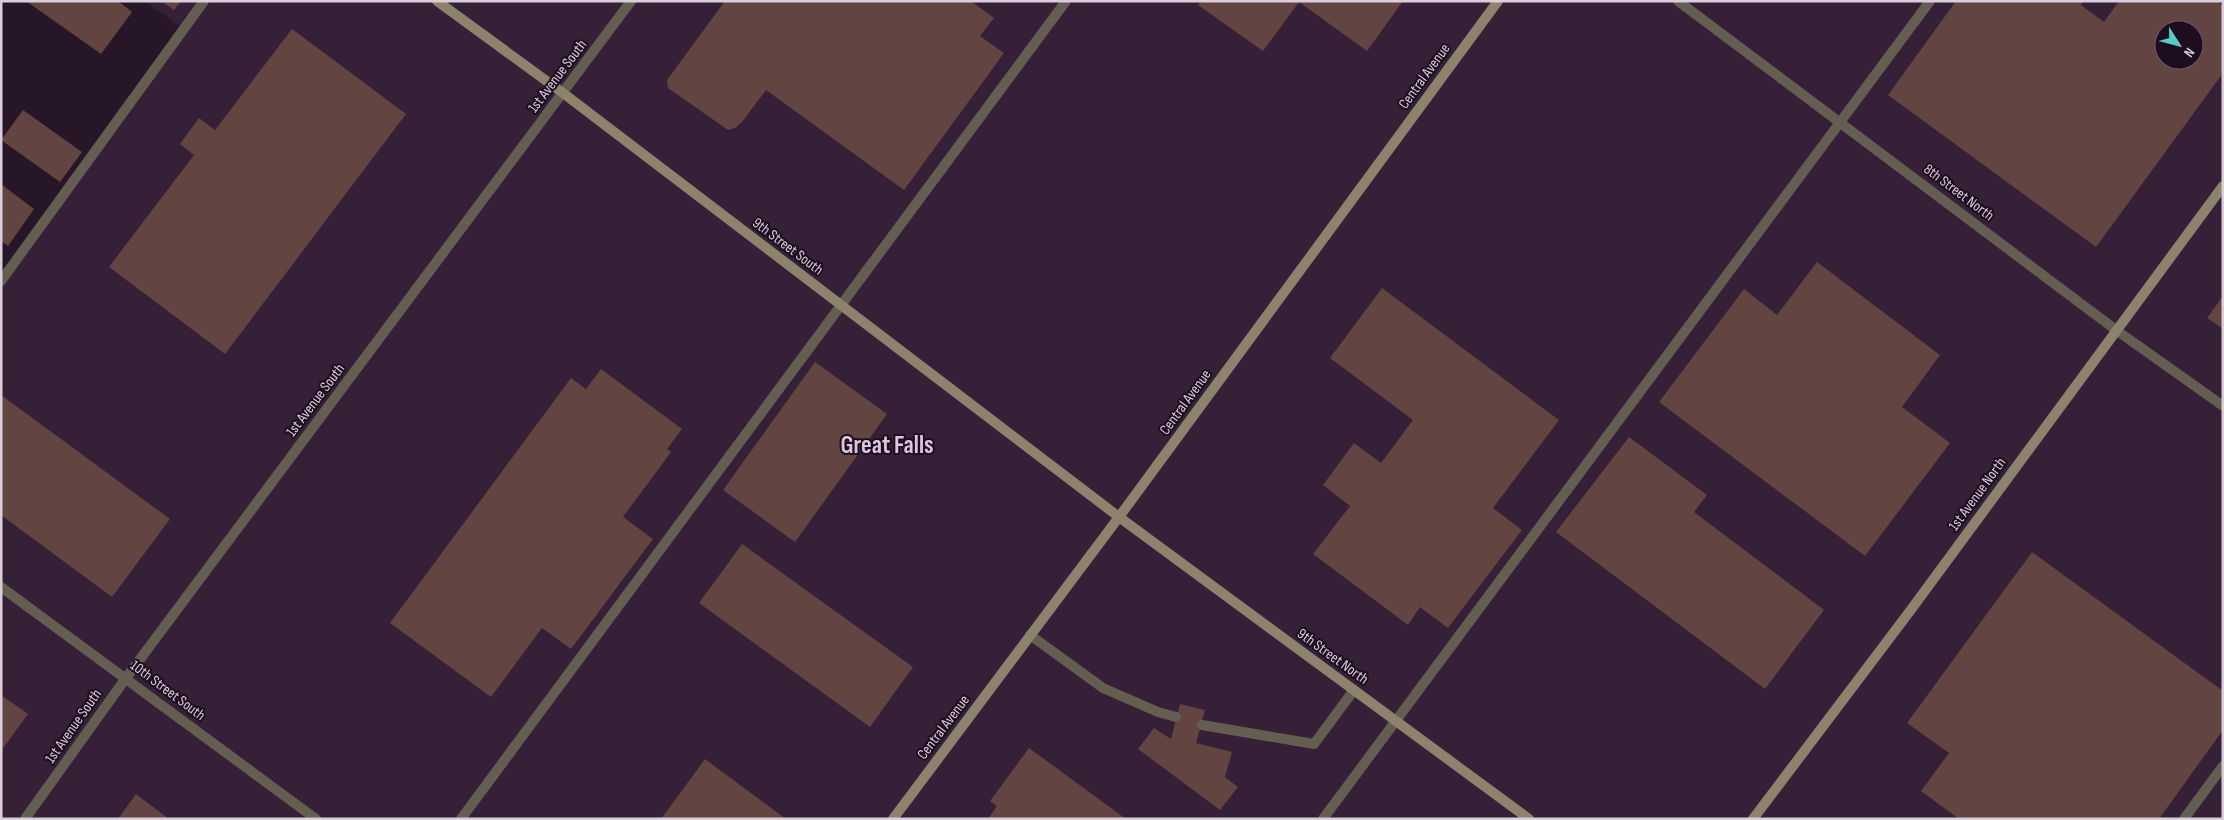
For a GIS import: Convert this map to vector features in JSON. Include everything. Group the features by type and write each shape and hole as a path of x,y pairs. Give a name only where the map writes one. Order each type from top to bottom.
{"main road":[{"name":"9th Street South","path":"437,1 563,93 1119,517"},
{"name":"Central Avenue","path":"893,819 1119,517 1498,1"},
{"name":"1st Avenue North","path":"1753,819 1910,611 2223,186"},
{"name":"9th Street North","path":"1119,517 1528,819"}],"street":[{"path":"1,280 204,1"},
{"name":"1st Avenue South","path":"26,819 126,678 631,1"},
{"path":"461,819 1066,1"},
{"name":"8th Street North","path":"1678,1 2116,330 2223,406"},
{"path":"1323,819 1394,720 1930,1"},
{"name":"10th Street South","path":"1,587 316,819"},
{"path":"1030,635 1103,688 1176,718"},
{"path":"1202,725 1314,744 1354,690"},
{"path":"2184,819 2223,766"}],"shaded area":[{"path":"145,1 2223,1 2223,819 1,819 1,280 183,29"}],"building":[{"path":"26,1 118,1 132,12 101,54"},
{"path":"161,1 181,1 174,10"},
{"path":"725,1 971,1 994,18 980,36 1004,53 904,190 766,90 742,122 735,128 728,130 668,88 667,80"},
{"path":"1201,1 1403,1 1367,51 1299,2 1263,51 1198,5"},
{"path":"1956,1 2084,1 2081,5 2104,22 2119,1 2217,1 2223,6 2223,73 2096,247 1888,95"},
{"path":"292,29 406,114 225,354 109,267 194,155 180,144 199,118 215,130"},
{"path":"23,110 82,152 60,182 1,140"},
{"path":"1,184 34,209 8,246 1,241"},
{"path":"1817,262 1940,355 1902,407 1950,443 1865,556 1659,402 1744,289 1777,315"},
{"path":"1382,288 1559,420 1493,508 1522,530 1448,628 1420,607 1408,625 1313,554 1350,506 1323,485 1354,443 1381,463 1413,420 1330,358"},
{"path":"2223,296 2223,329 2207,318"},
{"path":"815,362 887,414 795,542 723,490"},
{"path":"601,369 682,429 667,449 671,452 623,517 653,539 571,649 542,628 491,697 390,623 571,378 586,389"},
{"path":"1,395 170,519 112,597 1,515"},
{"path":"1629,437 1707,495 1694,512 1824,610 1765,689 1556,532"},
{"path":"742,544 913,667 870,727 699,603"},
{"path":"2032,552 2223,691 2223,730 2159,819 1959,819 1921,791 1949,753 1907,723"},
{"path":"1,695 28,714 1,751"},
{"path":"1180,704 1205,710 1196,743 1232,752 1225,777 1238,787 1220,810 1138,749 1154,728 1171,739"},
{"path":"1029,748 1126,819 988,819 997,806 990,801"},
{"path":"705,759 786,819 661,819"},
{"path":"136,794 169,819 118,819"}],"district":[{"name":"Great Falls","path":"887,444"}]}
